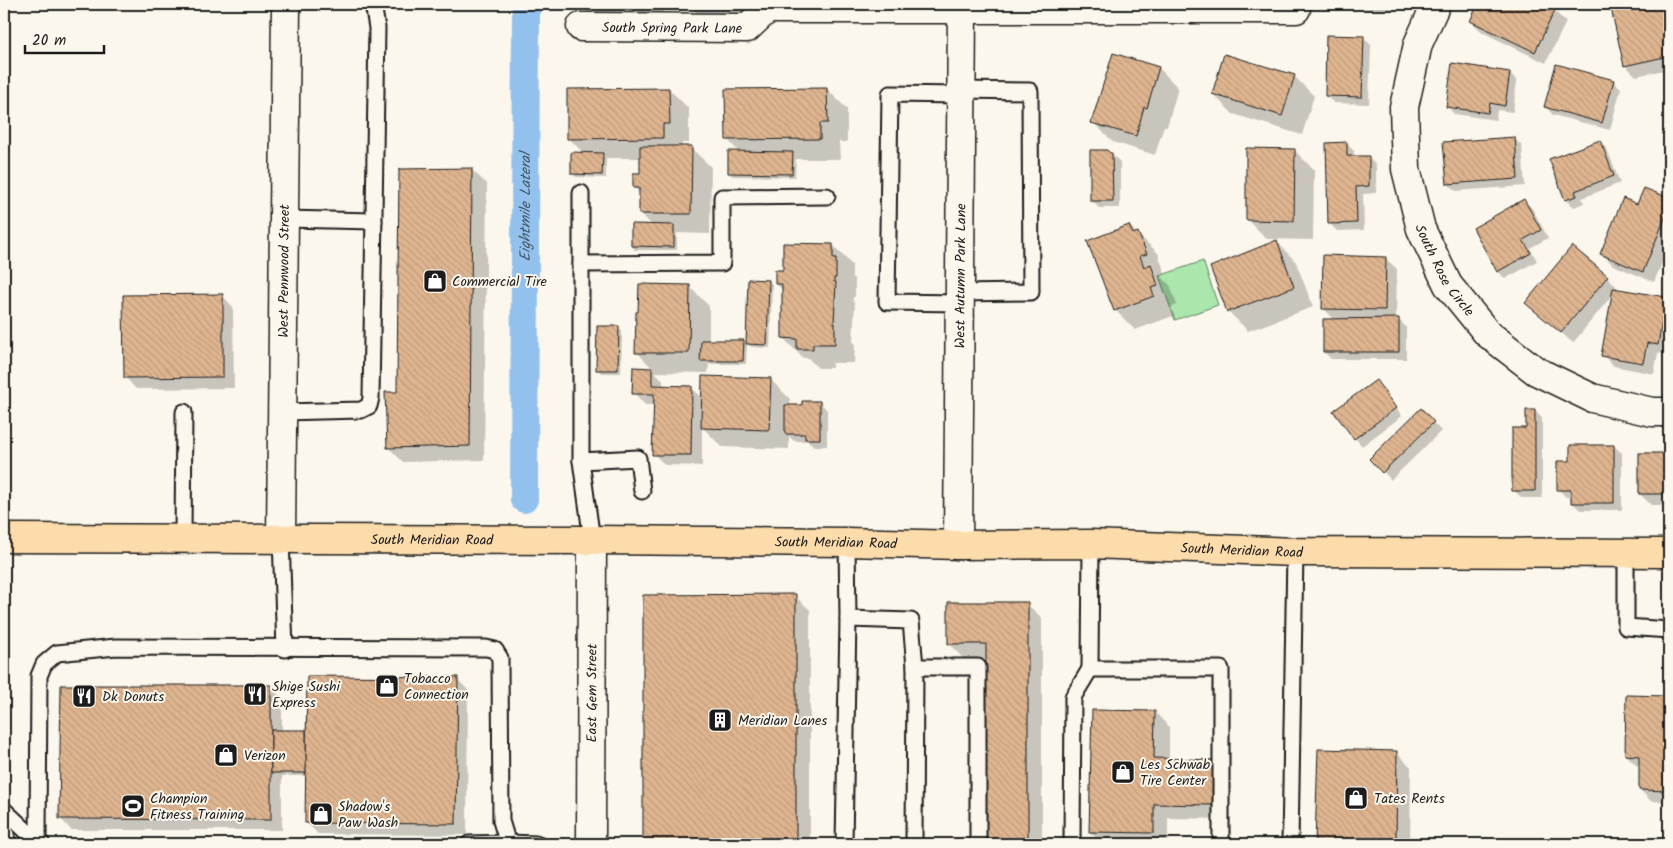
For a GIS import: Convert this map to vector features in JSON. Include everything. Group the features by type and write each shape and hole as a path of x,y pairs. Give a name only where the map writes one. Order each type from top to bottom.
{"main road":[{"name":"South Meridian Road","path":"4,538 847,542 958,546 1090,544 1295,552 1669,553"}],"street":[{"name":"West Pennwood Street","path":"281,539 286,4"},
{"name":"South Rose Circle","path":"1436,4 1418,44 1404,106 1406,168 1421,229 1448,285 1487,333 1536,371 1592,398 1652,412 1669,412"},
{"name":"West Autumn Park Lane","path":"958,546 962,8"},
{"name":"South Spring Park Lane","path":"581,27 747,28 767,9 1296,9"},
{"name":"East Gem Street","path":"591,844 592,540"}],"lane":[{"path":"282,412 361,410 369,406 371,398 377,28 373,4"},
{"path":"1030,91 1032,292 888,302 890,94 962,92 1030,91"},
{"path":"582,193 581,461 592,540"},
{"path":"581,264 722,263 722,196 828,196"},
{"path":"284,219 374,221"},
{"path":"183,538 184,412"},
{"path":"581,461 638,458 642,491"},
{"path":"281,539 285,648"},
{"path":"844,844 848,619 847,542"},
{"path":"1072,844 1073,697 1090,669 1090,544"},
{"path":"1290,844 1295,552"},
{"path":"1626,553 1626,627 1669,630"},
{"path":"848,619 911,620 915,667 914,844"},
{"path":"39,844 39,676 44,664 57,653 116,647 486,648 495,650 500,658 501,821 508,844"},
{"path":"915,667 978,667 978,844"},
{"path":"1090,669 1220,669 1220,844"},
{"path":"4,810 39,844"},
{"path":"4,825 8,844"},
{"path":"469,844 537,844"}],"green space":[{"path":"1203,261 1218,305 1175,320 1159,276"}],"building":[{"path":"1478,4 1542,4 1555,10 1535,52 1470,21"},
{"path":"1610,4 1669,4 1669,20 1662,22 1669,56 1624,66"},
{"path":"1326,35 1364,36 1362,97 1325,96"},
{"path":"1113,53 1159,67 1147,108 1144,107 1136,136 1091,123"},
{"path":"1224,54 1295,75 1282,116 1212,94"},
{"path":"1452,63 1510,72 1505,106 1490,103 1488,113 1446,107"},
{"path":"1556,64 1614,80 1602,123 1544,107"},
{"path":"669,88 670,124 663,124 663,138 567,139 567,89"},
{"path":"827,88 828,123 820,123 820,139 726,140 725,89"},
{"path":"1515,137 1518,179 1447,184 1443,142"},
{"path":"1600,140 1614,176 1575,191 1577,196 1565,200 1549,159"},
{"path":"1347,142 1347,156 1369,156 1369,186 1356,187 1357,223 1328,224 1326,143"},
{"path":"640,146 692,146 691,214 639,214 639,188 633,188 633,173 640,173"},
{"path":"1246,148 1295,149 1294,221 1246,220"},
{"path":"1090,150 1107,150 1112,153 1113,201 1090,201"},
{"path":"728,151 793,152 792,174 728,173"},
{"path":"571,152 603,153 602,175 571,174"},
{"name":"Commercial Tire","path":"472,168 470,446 387,448 385,392 397,392 399,169"},
{"path":"1644,188 1669,198 1669,208 1643,272 1600,254 1623,198 1637,204"},
{"path":"1524,199 1541,230 1523,240 1531,253 1497,272 1473,228"},
{"path":"631,224 674,225 674,247 631,246"},
{"path":"1129,225 1133,234 1138,232 1147,254 1140,256 1144,267 1151,264 1158,286 1151,288 1154,296 1114,311 1087,241"},
{"path":"1277,240 1294,287 1227,312 1210,267"},
{"path":"783,243 833,244 833,259 836,259 836,278 834,278 834,282 836,282 835,344 813,344 813,349 797,349 797,339 782,338 782,284 775,284 775,270 783,270"},
{"path":"1572,246 1608,276 1561,333 1525,303"},
{"path":"1323,255 1386,257 1385,310 1322,309"},
{"path":"748,279 769,280 767,345 746,344"},
{"path":"639,284 690,285 689,353 635,353"},
{"path":"1613,288 1666,297 1658,345 1647,343 1643,363 1601,356"},
{"path":"223,294 223,377 124,378 123,295"},
{"path":"1399,318 1399,352 1323,352 1323,319"},
{"path":"597,326 619,326 618,370 596,370"},
{"path":"701,340 744,340 743,361 700,361"},
{"path":"633,367 652,368 652,385 692,386 691,455 652,455 654,394 632,394"},
{"path":"702,376 771,378 769,430 701,428"},
{"path":"1376,380 1396,408 1354,439 1333,411"},
{"path":"802,401 820,401 820,439 805,439 805,434 785,434 785,405 802,405"},
{"path":"1421,408 1434,422 1382,473 1369,459"},
{"path":"1526,410 1535,410 1535,491 1512,491 1512,428 1526,428"},
{"path":"1570,445 1614,445 1614,503 1571,503 1571,490 1557,490 1557,461 1570,461"},
{"path":"1639,453 1669,453 1669,494 1639,494"},
{"name":"Meridian Lanes","path":"796,594 796,844 643,844 643,595"},
{"path":"948,602 1028,602 1028,844 986,844 986,644 948,644"},
{"path":"307,676 458,677 456,824 305,823"},
{"path":"61,685 271,685 271,820 59,819"},
{"path":"1626,695 1669,696 1669,791 1639,790 1639,756 1625,755"},
{"path":"1092,710 1155,711 1154,758 1214,760 1213,805 1154,804 1154,833 1089,832"},
{"path":"271,730 306,730 306,773 271,773"},
{"name":"Tates Rents","path":"1318,749 1397,751 1396,844 1315,844"}],"waterway":[{"name":"Eightmile Lateral","path":"524,499 526,4"}],"place":[{"name":"Commercial Tire","path":"435,281"},
{"name":"Tobacco Connection","path":"387,686"},
{"name":"Shige Sushi Express","path":"255,694"},
{"name":"Dk Donuts","path":"84,696"},
{"name":"Meridian Lanes","path":"720,720"},
{"name":"Verizon","path":"226,755"},
{"name":"Les Schwab Tire Center","path":"1123,772"},
{"name":"Tates Rents","path":"1356,798"},
{"name":"Champion Fitness Training","path":"133,806"},
{"name":"Shadow's Paw Wash","path":"321,814"}]}
